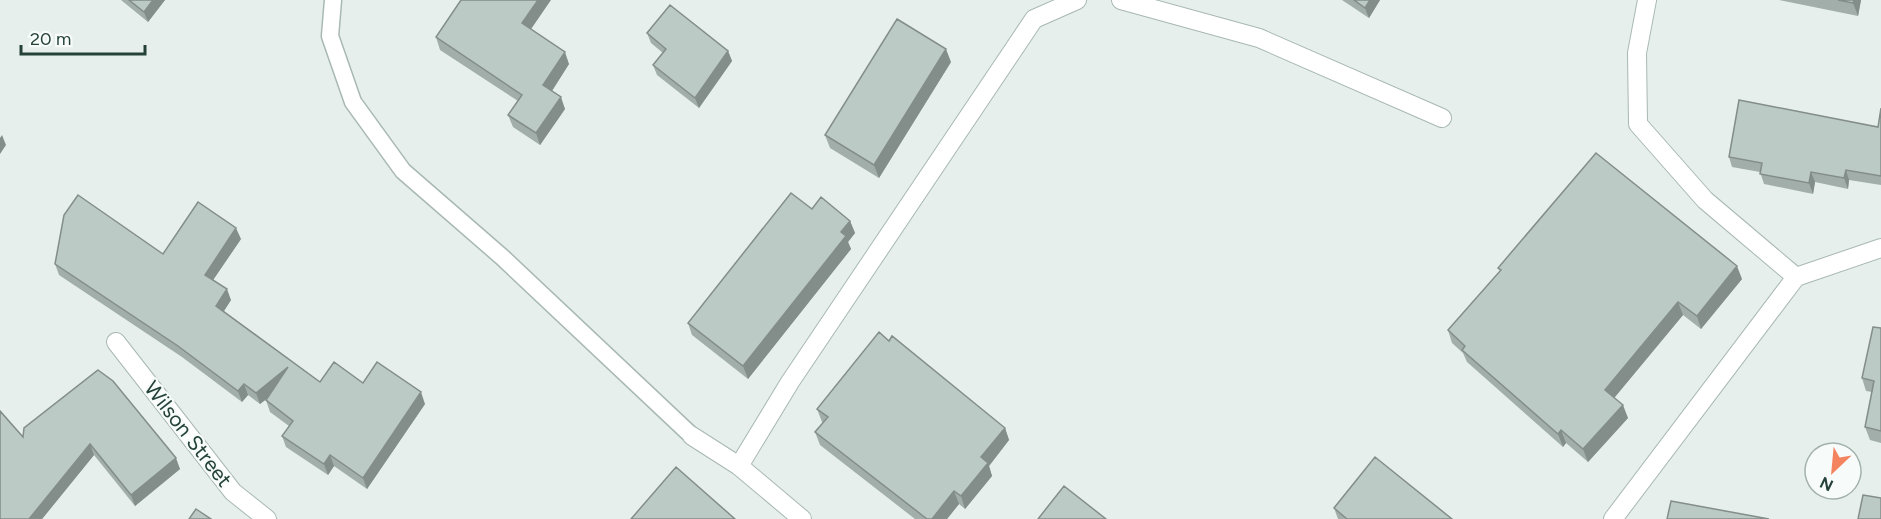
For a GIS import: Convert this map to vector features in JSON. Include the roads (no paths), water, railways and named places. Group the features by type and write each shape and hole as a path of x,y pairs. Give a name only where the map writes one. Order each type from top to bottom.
{"street":[{"path":"739,466 789,382 1034,19 1077,0"},
{"path":"1121,0 1259,39 1442,118"},
{"path":"1647,0 1637,53 1638,124 1706,200 1796,277"},
{"path":"1613,519 1796,277 1881,248"},
{"name":"Wilson Street","path":"116,342 233,492 267,519"},
{"path":"692,436 739,466 802,519"}],"lane":[{"path":"333,0 330,36 353,102 403,171 502,257 692,436"}]}
